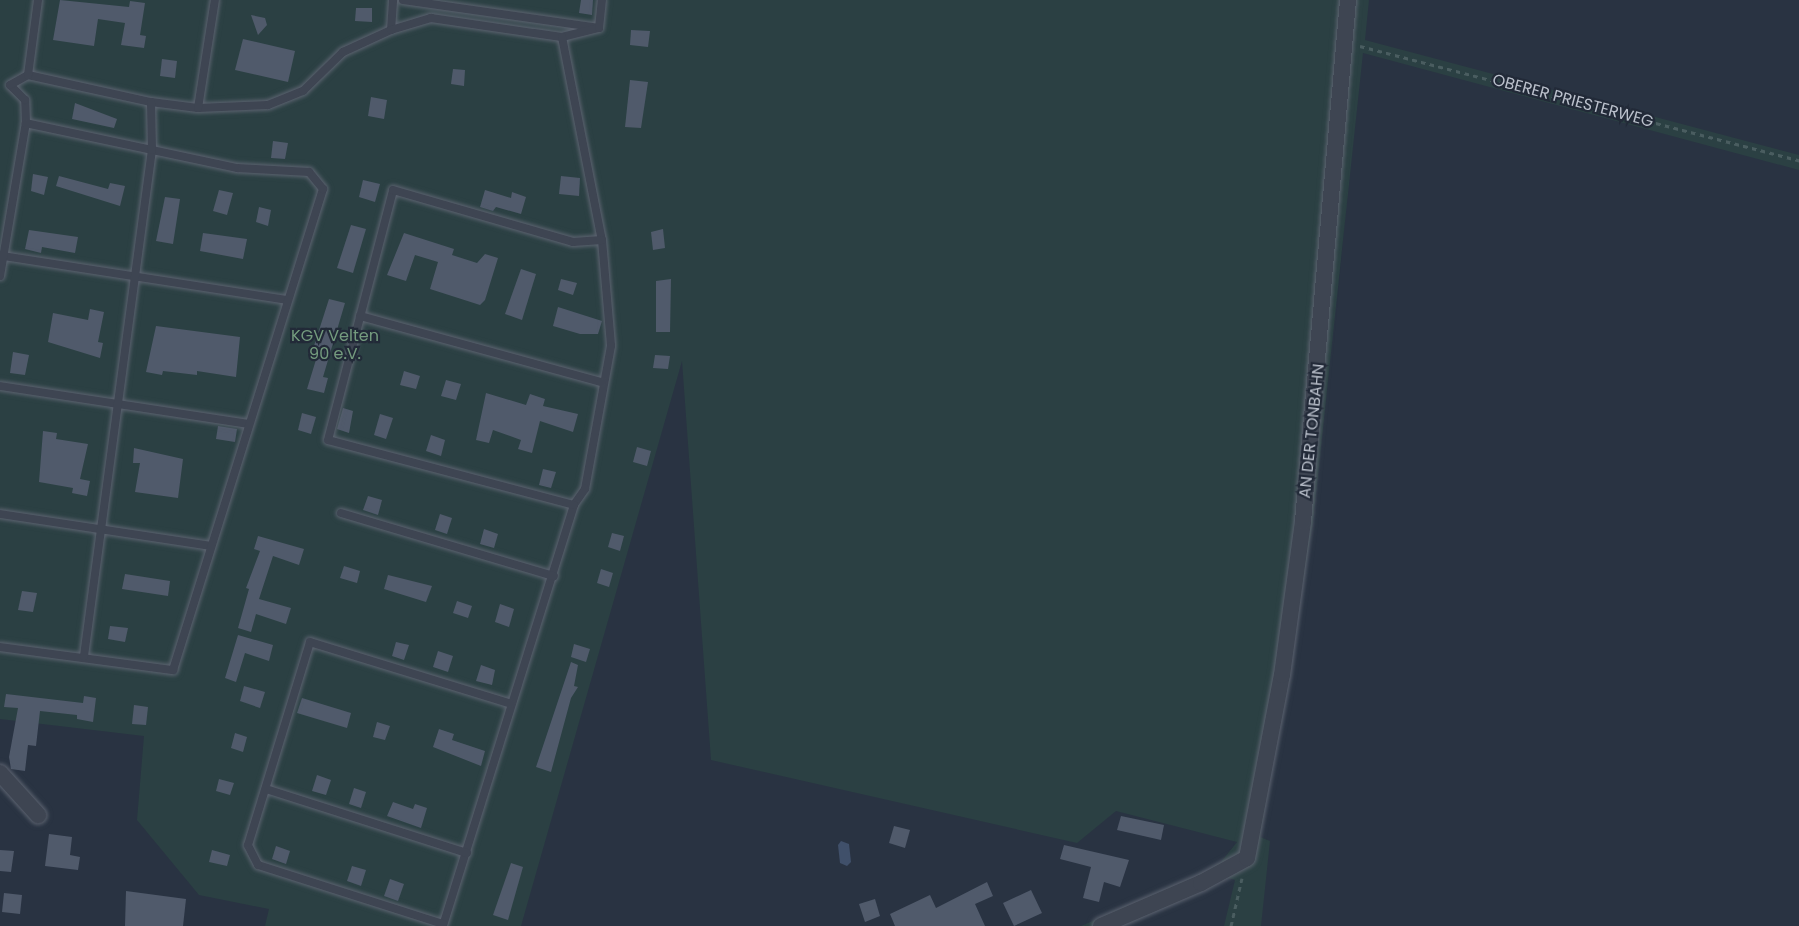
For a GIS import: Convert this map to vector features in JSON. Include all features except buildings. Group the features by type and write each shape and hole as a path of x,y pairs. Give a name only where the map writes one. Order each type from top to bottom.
{"street":[{"name":"AN DER TONBAHN","path":"1246,858 1282,675 1303,521 1348,0"},
{"path":"0,773 38,815"},
{"path":"1101,926 1201,883 1246,858"}],"lane":[{"path":"28,75 38,0"},
{"path":"198,108 215,0"},
{"path":"392,30 393,0"},
{"path":"403,0 599,28"},
{"path":"599,28 602,0"},
{"path":"0,84 10,84 28,75 151,102 198,108 268,105 303,91 343,52 392,30 431,18 562,37 599,28"},
{"path":"511,704 310,642 248,844 258,865 443,925 511,704 554,576 574,505 585,489 602,382 611,346 602,240 562,37"},
{"path":"0,276 26,123 25,100 10,84"},
{"path":"84,656 120,403 152,150 151,102"},
{"path":"0,647 84,656 173,670 322,189 309,172 237,168 26,123"},
{"path":"574,505 328,440 393,190 573,242 602,240"},
{"path":"3,256 286,300"},
{"path":"360,316 602,382"},
{"path":"0,386 248,424"},
{"path":"341,513 554,576"},
{"path":"0,514 211,546"},
{"path":"266,789 467,853"}],"path":[{"name":"OBERER PRIESTERWEG","path":"1346,44 1799,160"},
{"path":"1232,926 1246,858"}],"green space":[{"name":"KGV Velten 90 e.V.","path":"0,0 1369,0 1365,40 1799,155 1799,170 1363,53 1313,522 1260,837 1270,841 1261,926 1224,926 1235,880 1228,878 1118,926 1081,926 1198,876 1221,862 1237,842 1116,811 1077,843 711,760 682,361 521,926 265,926 269,909 199,895 137,820 144,736 0,719"}],"water":[{"path":"841,841 849,844 851,862 847,866 840,863 838,845"}]}
